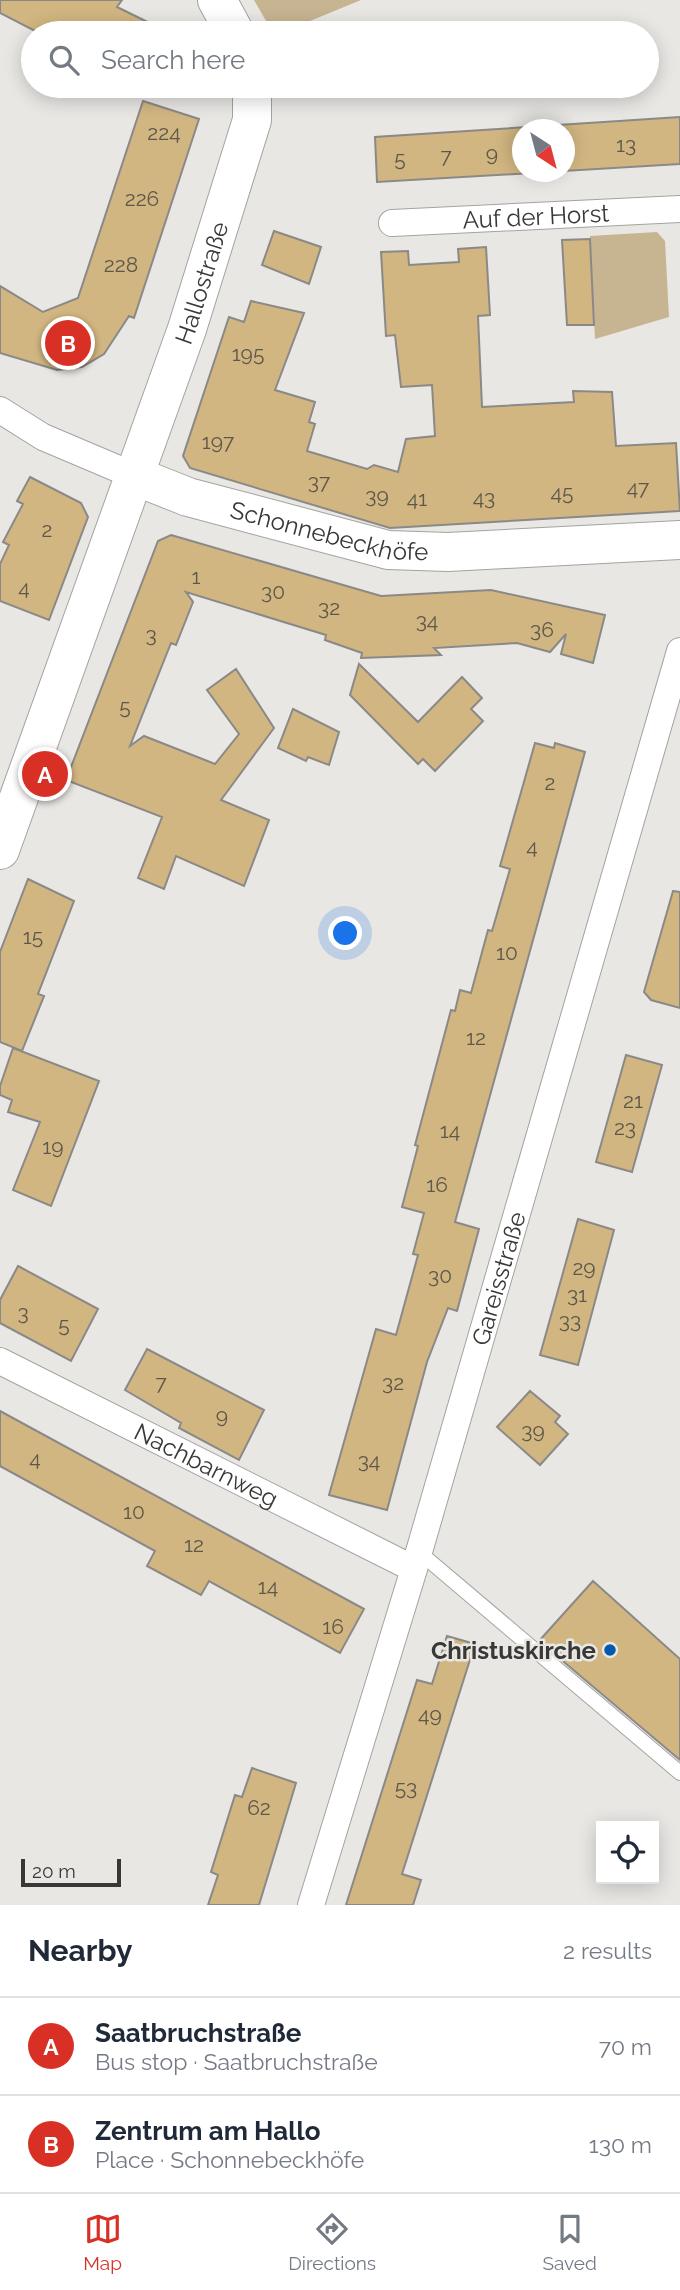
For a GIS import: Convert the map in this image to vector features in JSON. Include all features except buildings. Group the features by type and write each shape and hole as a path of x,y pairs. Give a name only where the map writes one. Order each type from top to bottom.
{"main road":[{"path":"217,0 228,21"},
{"name":"Hallostraße","path":"0,850 187,329 252,120 252,98"},
{"name":"Schonnebeckhöfe","path":"135,476 188,497 388,550 448,552 680,540"}],"street":[{"name":"Auf der Horst","path":"392,223 680,209"},
{"name":"Schonnebeckhöfe","path":"0,410 43,437 135,476"},
{"name":"Gareisstraße","path":"311,1905 417,1560 680,651"},
{"name":"Nachbarnweg","path":"0,1361 417,1560"}],"lane":[{"path":"417,1560 680,1773"}],"shaded area":[{"path":"254,0 361,0 310,21 266,21"},
{"path":"657,232 665,241 669,317 595,339 590,236"}],"place":[{"name":"Zentrum am Hallo","path":"68,343"},
{"name":"Saatbruchstraße","path":"45,774"},
{"name":"Christuskirche","path":"610,1650"}]}
